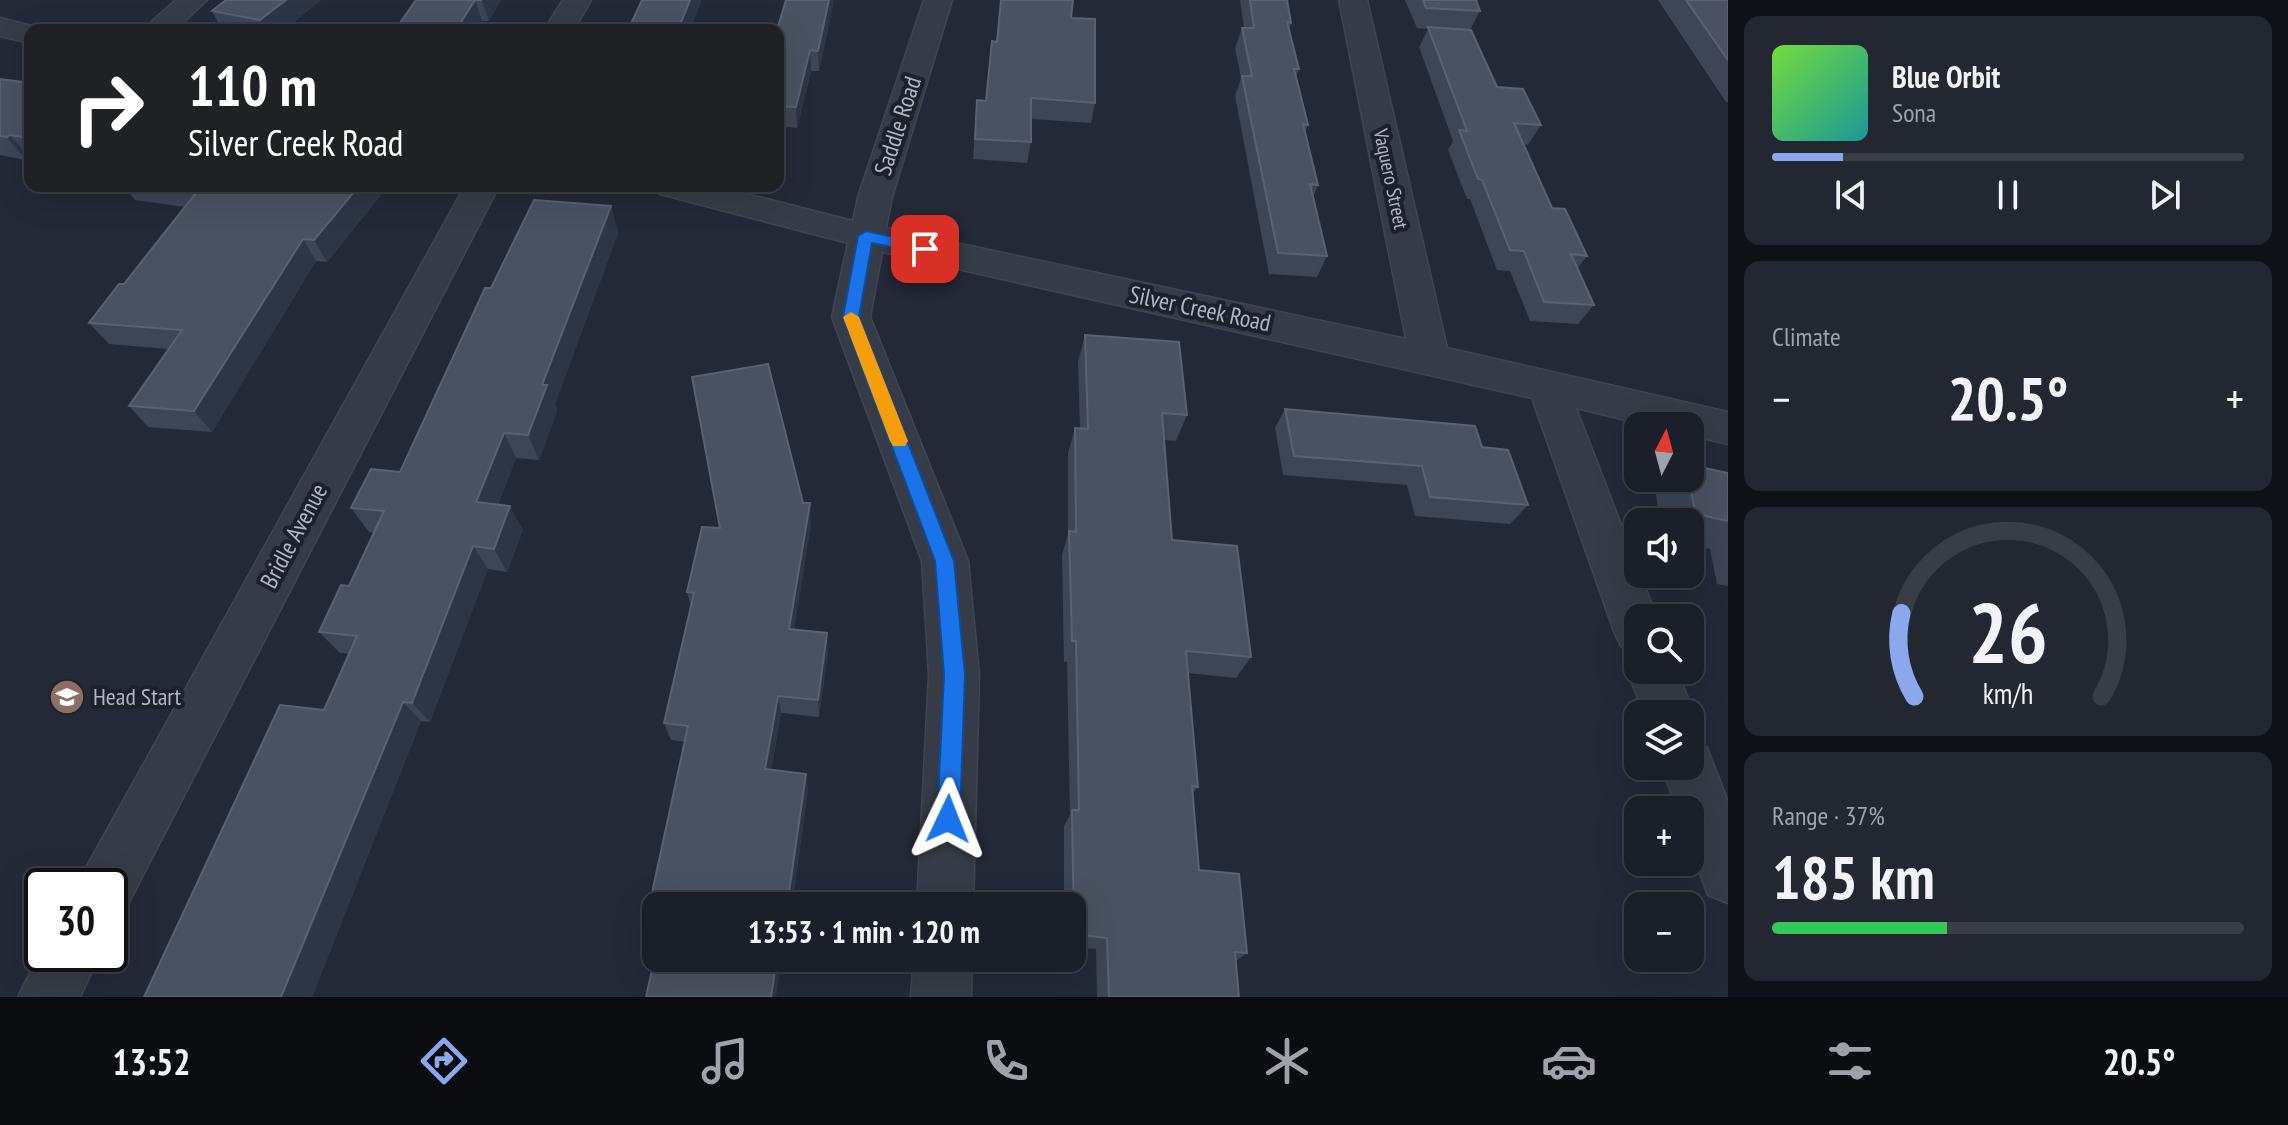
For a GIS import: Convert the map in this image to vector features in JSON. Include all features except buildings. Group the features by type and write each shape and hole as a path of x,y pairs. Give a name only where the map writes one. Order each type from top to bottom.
{"street":[{"path":"164,24 193,0"},
{"path":"563,24 577,0"},
{"name":"Saddle Road","path":"938,0 866,236 851,317 945,561 954,675 946,892"},
{"name":"Vaquero Street","path":"1353,0 1430,359"},
{"path":"0,27 24,33"},
{"name":"Bridle Avenue","path":"117,868 479,192"},
{"name":"Silver Creek Road","path":"695,192 866,236 1430,359 1728,428"},
{"path":"1548,387 1628,604"},
{"path":"1693,780 1728,875"},
{"path":"48,997 61,972"},
{"path":"941,997 942,972"}],"slow traffic":[{"path":"851,317 899,441"}],"place":[{"name":"Head Start","path":"67,697"}],"route":[{"path":"925,249 866,236 851,317 945,561 954,675 948,819"}]}
